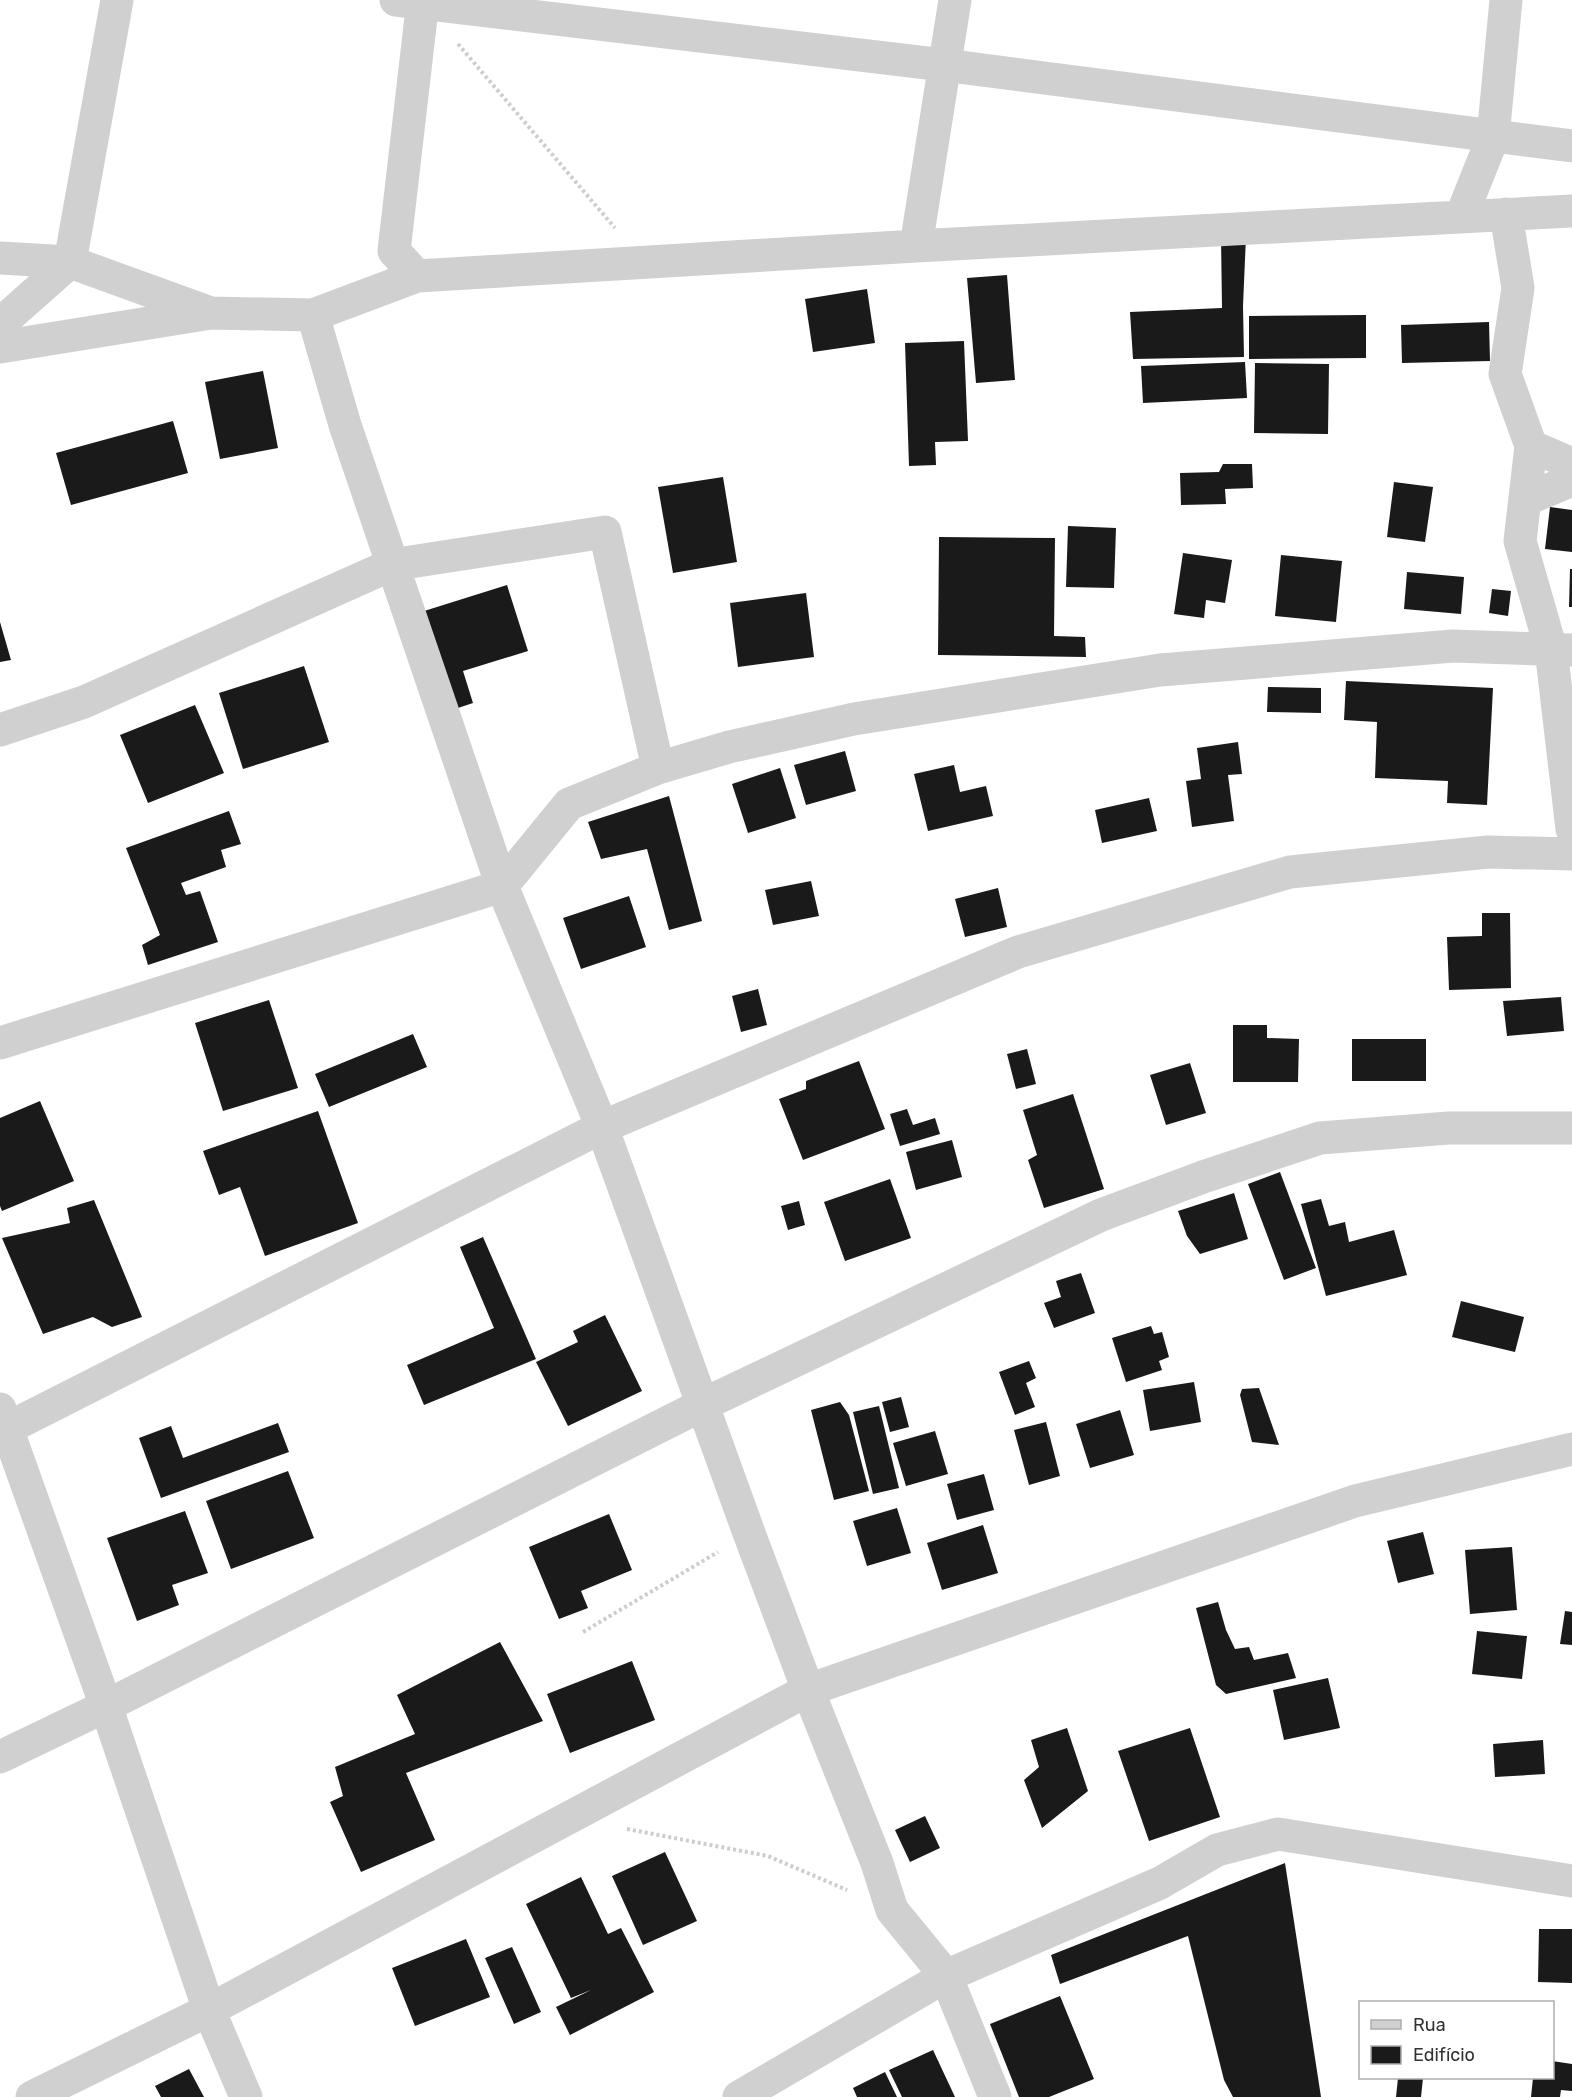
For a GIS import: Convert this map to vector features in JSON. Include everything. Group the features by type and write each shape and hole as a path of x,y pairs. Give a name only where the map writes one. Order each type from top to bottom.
{"street":[{"path":"0,324 70,262 117,0"},
{"path":"916,246 955,0"},
{"path":"1461,217 1493,137 1506,0"},
{"path":"417,276 394,251 414,1 944,65 1572,146"},
{"path":"0,347 211,313 313,315 417,276 916,246 1572,211"},
{"path":"1506,214 1518,288 1505,374 1531,446 1521,541 1561,650 1572,830"},
{"path":"0,258 70,262 211,313"},
{"path":"313,315 345,425 502,886 602,1127 749,1533 877,1863 892,1910 946,1976 995,2097"},
{"path":"1531,446 1572,464"},
{"path":"1525,500 1572,480"},
{"path":"0,730 84,702 392,565 605,532 658,768"},
{"path":"0,1043 502,886 570,804 658,768 729,747 854,720 1160,670 1453,646 1561,650"},
{"path":"246,2097 209,2010 106,1706 2,1423 602,1127 1018,952 1290,872 1488,852 1572,854"},
{"path":"0,1757 106,1706 702,1405 1101,1215 1203,1177 1320,1138 1449,1128 1572,1128"},
{"path":"32,2097 209,2010 808,1690 1355,1501 1572,1449"},
{"path":"739,2097 946,1976 1160,1883 1217,1850 1278,1834 1572,1881"}],"path":[{"path":"414,1 645,263"},
{"path":"583,1632 749,1533"},
{"path":"625,1828 768,1856 892,1910"}],"building":[{"path":"1246,236 1243,306 1244,357 1133,359 1130,312 1222,308 1221,237"},
{"path":"1007,275 1015,380 976,383 967,278"},
{"path":"867,289 875,343 813,352 805,299"},
{"path":"1366,315 1366,358 1249,359 1249,316"},
{"path":"1489,322 1490,361 1402,363 1401,325"},
{"path":"964,341 968,441 935,442 936,465 909,466 905,343"},
{"path":"1245,362 1247,398 1143,403 1141,366"},
{"path":"1255,363 1329,364 1328,434 1254,433"},
{"path":"263,371 278,448 220,459 205,382"},
{"path":"173,421 188,473 71,505 56,453"},
{"path":"1223,464 1252,464 1253,488 1225,489 1226,504 1181,505 1180,473 1219,472"},
{"path":"723,477 737,562 673,573 658,487"},
{"path":"1394,482 1433,487 1425,542 1387,537"},
{"path":"1550,507 1572,510 1572,552 1545,549"},
{"path":"1068,526 1116,528 1114,588 1066,587"},
{"path":"939,537 1055,538 1054,636 1085,637 1086,657 938,655"},
{"path":"1183,553 1232,560 1225,603 1206,600 1204,618 1174,614"},
{"path":"1281,555 1342,561 1336,622 1275,616"},
{"path":"1570,569 1572,569 1572,607 1569,607"},
{"path":"1407,572 1464,577 1461,614 1404,609"},
{"path":"507,585 528,651 463,671 473,703 452,710 421,612"},
{"path":"1492,589 1511,591 1508,616 1489,613"},
{"path":"806,593 814,657 738,667 730,603"},
{"path":"0,622 11,660 0,662"},
{"path":"304,666 329,742 243,769 219,693"},
{"path":"1346,681 1493,688 1487,805 1447,803 1448,781 1375,778 1377,722 1344,720"},
{"path":"1268,687 1321,688 1321,713 1267,712"},
{"path":"195,705 224,773 148,803 120,735"},
{"path":"1238,742 1242,774 1228,775 1234,821 1192,827 1186,781 1201,779 1197,748"},
{"path":"845,751 856,791 806,805 794,765"},
{"path":"954,765 960,792 986,786 993,816 928,831 914,774"},
{"path":"780,768 796,818 748,833 732,784"},
{"path":"669,796 702,921 669,930 647,849 601,859 588,822"},
{"path":"1149,798 1157,831 1102,843 1095,810"},
{"path":"229,811 241,844 221,850 226,867 181,883 186,895 200,891 218,942 148,965 142,945 160,935 126,848"},
{"path":"811,881 819,916 773,925 765,890"},
{"path":"998,888 1007,927 965,937 955,899"},
{"path":"629,896 646,947 581,969 563,918"},
{"path":"1482,913 1510,913 1511,988 1449,990 1447,937 1482,936"},
{"path":"758,989 767,1025 741,1032 732,996"},
{"path":"1561,997 1564,1031 1507,1036 1503,1001"},
{"path":"269,1000 298,1088 223,1111 195,1023"},
{"path":"1233,1025 1267,1025 1267,1038 1299,1039 1298,1082 1233,1082"},
{"path":"413,1034 427,1067 329,1107 315,1074"},
{"path":"1352,1039 1426,1039 1426,1081 1352,1081"},
{"path":"1027,1049 1036,1084 1016,1089 1007,1054"},
{"path":"859,1061 885,1129 803,1160 779,1099 806,1089 806,1081"},
{"path":"1190,1063 1206,1113 1166,1125 1150,1075"},
{"path":"1073,1094 1104,1189 1044,1208 1028,1160 1037,1155 1023,1110"},
{"path":"40,1101 74,1181 2,1211 0,1206 0,1118"},
{"path":"907,1109 913,1125 935,1118 940,1134 900,1146 890,1114"},
{"path":"318,1111 358,1223 265,1256 240,1187 219,1195 203,1151"},
{"path":"952,1140 962,1177 916,1190 906,1152"},
{"path":"1280,1172 1316,1268 1284,1280 1248,1184"},
{"path":"890,1179 911,1238 845,1261 824,1202"},
{"path":"1234,1193 1248,1239 1200,1254 1187,1236 1178,1211"},
{"path":"1321,1199 1329,1226 1345,1222 1349,1242 1394,1230 1407,1275 1326,1296 1301,1204"},
{"path":"94,1200 142,1317 112,1327 93,1317 43,1334 2,1238 70,1223 67,1208"},
{"path":"799,1201 805,1225 788,1230 781,1206"},
{"path":"483,1237 536,1359 424,1405 407,1365 494,1328 460,1247"},
{"path":"1081,1273 1095,1313 1054,1328 1044,1303 1061,1297 1056,1281"},
{"path":"1461,1301 1524,1317 1515,1352 1452,1337"},
{"path":"605,1315 642,1391 568,1426 536,1362 578,1342 573,1331"},
{"path":"1151,1326 1154,1334 1162,1332 1169,1357 1159,1361 1162,1370 1126,1382 1112,1338"},
{"path":"1029,1361 1036,1378 1026,1383 1035,1407 1015,1415 999,1372"},
{"path":"1194,1382 1201,1422 1150,1431 1143,1390"},
{"path":"1259,1388 1279,1445 1252,1442 1240,1395 1242,1389"},
{"path":"901,1397 909,1427 890,1432 882,1402"},
{"path":"840,1402 849,1415 869,1491 834,1500 811,1410"},
{"path":"879,1406 899,1488 873,1494 853,1412"},
{"path":"1120,1410 1134,1455 1090,1468 1076,1424"},
{"path":"1046,1422 1060,1476 1029,1485 1014,1430"},
{"path":"278,1423 289,1452 161,1498 139,1438 171,1426 183,1458"},
{"path":"935,1431 948,1474 906,1486 893,1443"},
{"path":"288,1471 314,1538 231,1569 206,1501"},
{"path":"984,1474 994,1510 957,1520 947,1484"},
{"path":"897,1508 911,1553 867,1566 853,1521"},
{"path":"185,1511 208,1573 172,1585 179,1605 137,1621 107,1538"},
{"path":"609,1514 632,1570 581,1591 588,1608 559,1619 529,1547"},
{"path":"983,1525 998,1573 942,1590 927,1543"},
{"path":"1423,1532 1434,1574 1398,1583 1387,1541"},
{"path":"1512,1547 1517,1610 1470,1614 1465,1550"},
{"path":"1218,1602 1226,1630 1235,1649 1249,1647 1254,1660 1288,1653 1296,1678 1226,1694 1216,1685 1196,1608"},
{"path":"1565,1611 1572,1612 1572,1645 1560,1644"},
{"path":"1477,1631 1527,1636 1522,1679 1472,1674"},
{"path":"500,1642 543,1721 406,1773 435,1840 361,1872 330,1802 343,1796 335,1767 415,1734 397,1695"},
{"path":"632,1661 655,1720 570,1753 547,1694"},
{"path":"1328,1678 1340,1728 1284,1740 1273,1690"},
{"path":"1067,1728 1088,1791 1042,1828 1024,1780 1039,1767 1031,1740"},
{"path":"1190,1728 1220,1817 1149,1841 1118,1751"},
{"path":"1543,1740 1545,1774 1495,1777 1493,1744"},
{"path":"925,1816 940,1848 910,1862 895,1830"},
{"path":"665,1852 697,1921 643,1945 612,1876"},
{"path":"1285,1863 1321,2097 1233,2097 1224,2080 1188,1936 1060,1984 1051,1955"},
{"path":"581,1877 608,1934 621,1928 654,1992 570,2035 556,2007 591,1990 571,1998 526,1904"},
{"path":"1539,1929 1572,1929 1572,1983 1538,1982"},
{"path":"466,1939 490,1997 415,2026 392,1968"},
{"path":"512,1947 541,2012 514,2024 485,1958"},
{"path":"1060,1996 1094,2079 1049,2097 1019,2097 990,2024"},
{"path":"933,2050 955,2097 902,2097 889,2070"},
{"path":"1554,2061 1572,2064 1572,2091 1561,2090 1560,2097 1531,2097 1533,2079 1554,2079"},
{"path":"189,2069 204,2097 161,2097 155,2086"},
{"path":"885,2072 897,2097 857,2097 853,2088"},
{"path":"1398,2079 1423,2079 1421,2097 1396,2097"}]}
